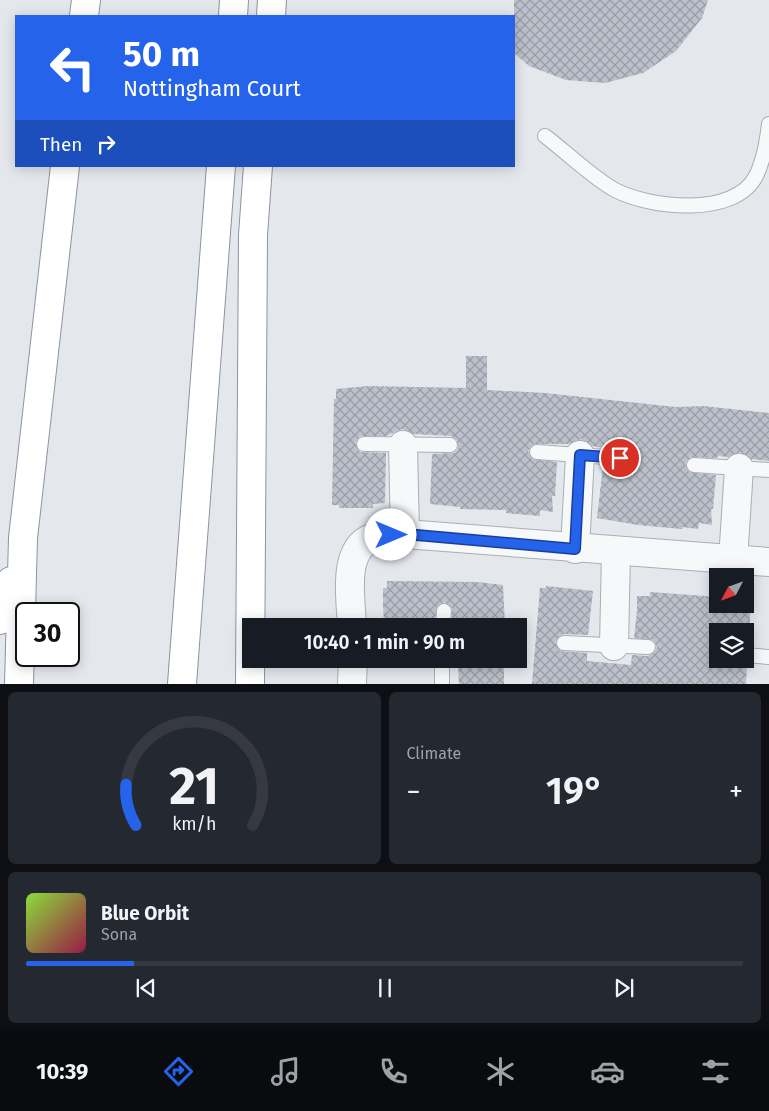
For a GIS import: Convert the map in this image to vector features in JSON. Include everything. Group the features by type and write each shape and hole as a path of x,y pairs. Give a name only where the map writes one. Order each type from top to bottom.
{"highway":[{"path":"84,15 86,0"},
{"path":"233,15 234,0"},
{"path":"271,15 272,0"},
{"path":"19,684 22,538 65,167"},
{"path":"182,684 221,167"},
{"path":"250,684 253,235 258,167"},
{"path":"0,620 22,538"}],"street":[{"path":"403,445 405,534"},
{"path":"575,549 580,455"},
{"path":"733,560 739,468"},
{"path":"352,618 351,575 353,558 363,544 376,536 405,534 575,549 769,562"},
{"path":"614,646 616,552"},
{"path":"352,684 353,668"}],"lane":[{"path":"545,136 614,189 630,196 684,205 717,204 738,195 756,177 766,149 769,124"},
{"path":"364,444 450,445"},
{"path":"537,452 620,458"},
{"path":"694,465 769,470"},
{"path":"444,611 444,618"},
{"path":"564,643 648,647"},
{"path":"754,656 769,657"},
{"path":"442,668 442,684"}],"building":[{"path":"514,0 708,0 702,18 676,51 643,73 605,83 566,80 529,66 515,54"},
{"path":"466,356 487,356 487,390 545,393 676,407 703,406 769,413 769,461 751,459 740,452 729,457 691,457 685,464 689,472 716,475 713,509 711,509 712,525 699,523 698,529 682,527 682,529 638,525 597,518 603,466 624,466 629,458 624,451 592,446 581,439 570,444 534,444 528,451 532,459 557,462 555,496 552,496 553,512 540,510 540,516 506,513 506,510 460,509 460,507 430,504 432,454 454,453 458,449 457,440 451,436 414,434 402,429 386,436 360,436 355,443 360,452 386,453 385,503 373,504 373,508 339,508 339,505 332,505 334,399 336,399 336,389 368,386 466,388"},
{"path":"387,581 477,582 503,585 505,618 452,618 452,608 444,602 437,607 435,618 384,618 383,588 387,588"},
{"path":"546,586 593,591 588,635 564,634 555,642 560,651 587,653 587,661 631,665 632,655 648,656 655,652 657,647 653,640 634,638 637,596 650,596 650,592 709,596 709,613 750,613 750,623 709,623 709,668 747,668 746,684 532,684 540,588 546,588"},
{"path":"458,668 504,668 504,684 459,684"}],"route":[{"path":"391,535 405,534 575,549 580,455 620,458"}]}
